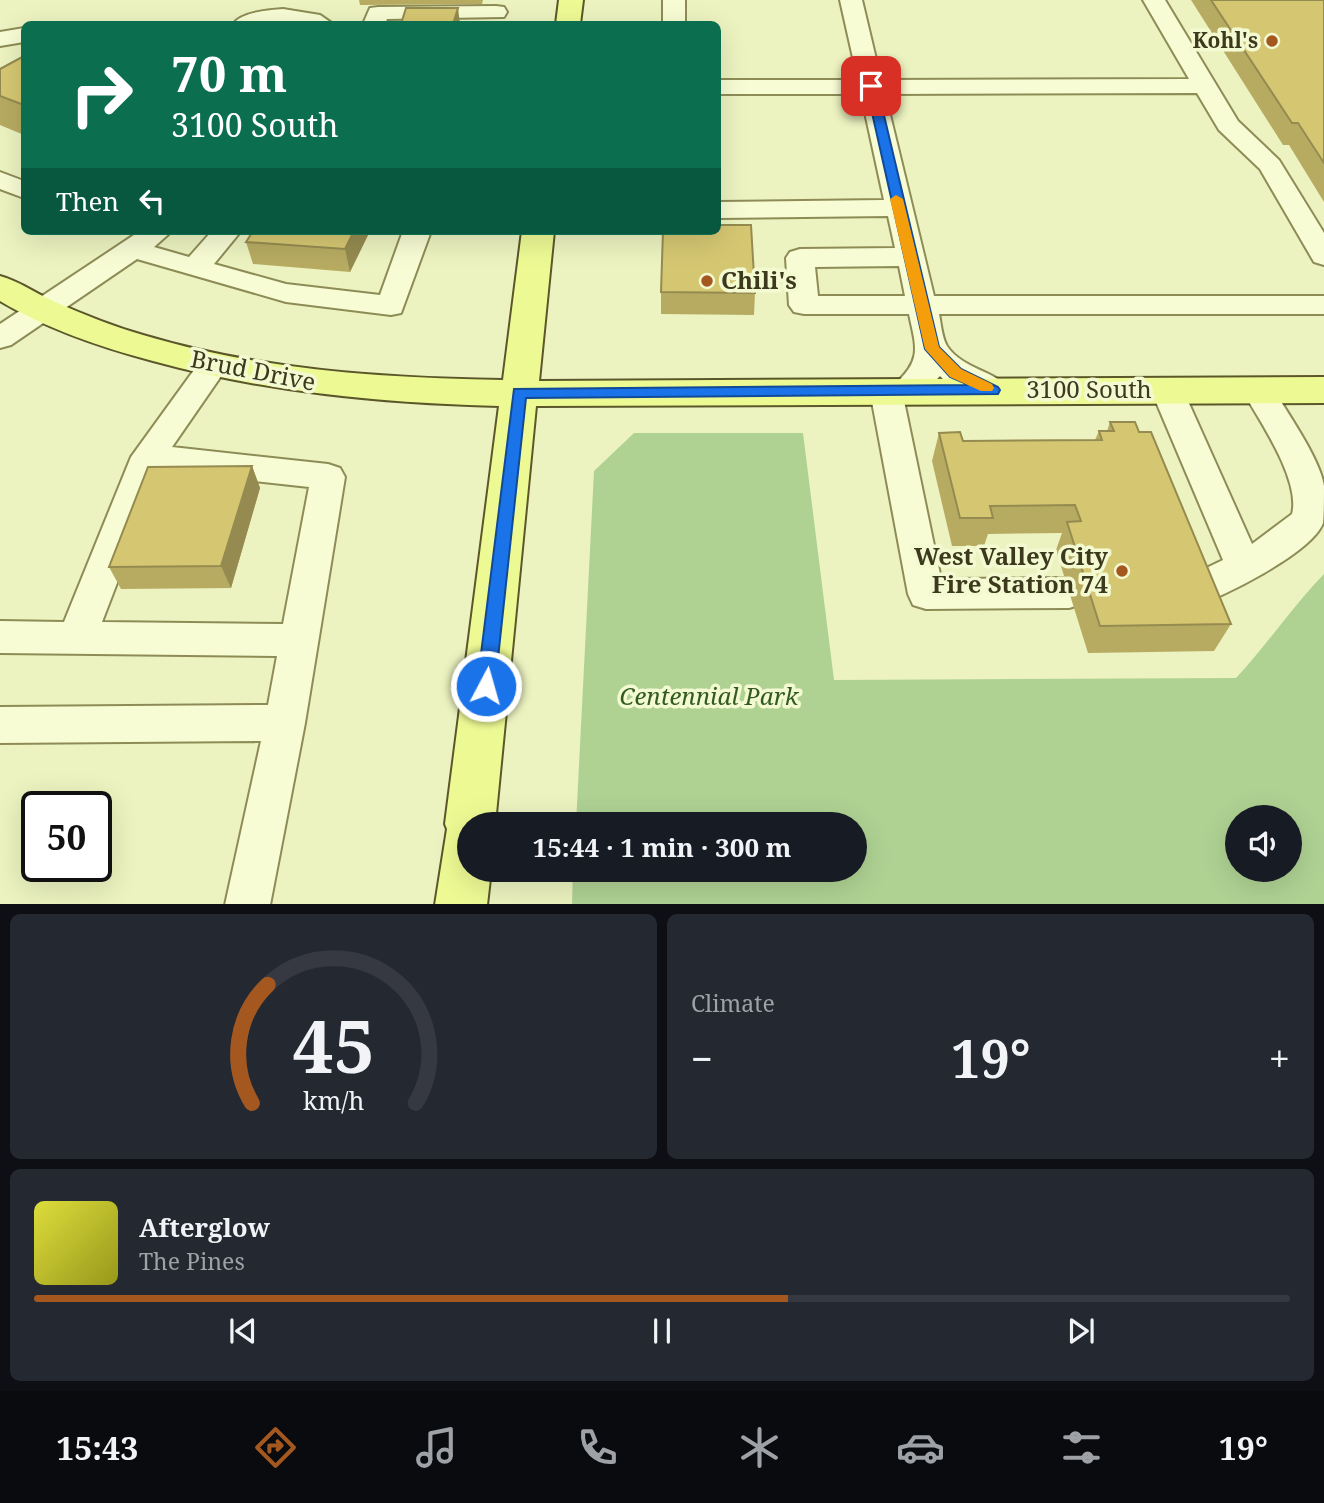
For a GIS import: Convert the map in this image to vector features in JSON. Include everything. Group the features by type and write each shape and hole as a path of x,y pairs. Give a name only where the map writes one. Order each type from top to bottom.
{"main road":[{"path":"568,21 570,0"},
{"path":"471,812 538,235"},
{"name":"Brud Drive","path":"0,287 44,312 118,339 213,366 332,386 519,393"},
{"name":"3100 South","path":"519,393 1324,390"},
{"path":"461,904 464,882"}],"street":[{"path":"267,18 301,0"},
{"path":"317,0 320,21"},
{"path":"674,0 674,21"},
{"path":"851,0 932,349 926,373 896,391 926,594 1069,593"},
{"path":"1154,0 1228,125 1270,165 1324,256"},
{"path":"375,21 378,12 496,12"},
{"path":"255,21 296,16 311,21"},
{"path":"0,28 21,32"},
{"path":"0,39 21,34"},
{"path":"721,87 1203,86"},
{"path":"721,210 899,208"},
{"path":"0,338 44,312 152,235"},
{"path":"195,268 224,235"},
{"path":"132,249 286,293 391,306 416,235"},
{"path":"910,257 800,258 804,305 1324,305"},
{"path":"932,349 956,373 993,390"},
{"path":"76,638 148,457 213,366"},
{"path":"1167,390 1244,566"},
{"path":"1190,593 1272,550 1306,523 1311,514 1312,505 1306,478 1258,390"},
{"path":"148,457 328,477 285,723 247,904"},
{"path":"0,637 300,640"},
{"path":"0,725 285,723"}],"green space":[{"name":"Centennial Park","path":"634,433 803,433 834,680 1236,678 1324,574 1324,904 572,904 573,882 867,882 867,812 577,812 594,471"}],"building":[{"path":"1211,0 1324,0 1324,163 1298,123 1292,123"},
{"path":"406,8 458,8 454,21 402,21"},
{"path":"21,58 21,104 0,96 0,69"},
{"name":"Chili's","path":"721,225 751,225 755,293 661,292 663,235 721,235"},
{"path":"250,235 352,235 345,249 246,242"},
{"name":"West Valley City Fire Station 74","path":"1110,422 1135,422 1139,432 1151,432 1231,624 1100,626 1067,522 1081,521 1075,505 990,506 993,518 960,518 939,433 960,432 963,441 1102,440 1099,431 1114,431"},
{"path":"252,466 221,566 109,567 148,467"}],"slow traffic":[{"path":"896,199 932,349 956,373 987,388"}],"place":[{"name":"Kohl's","path":"1272,41"},
{"name":"Chili's","path":"707,281"},
{"name":"West Valley City Fire Station 74","path":"1122,571"}],"route":[{"path":"486,686 519,393 993,390 956,373 932,349 871,86"}]}
